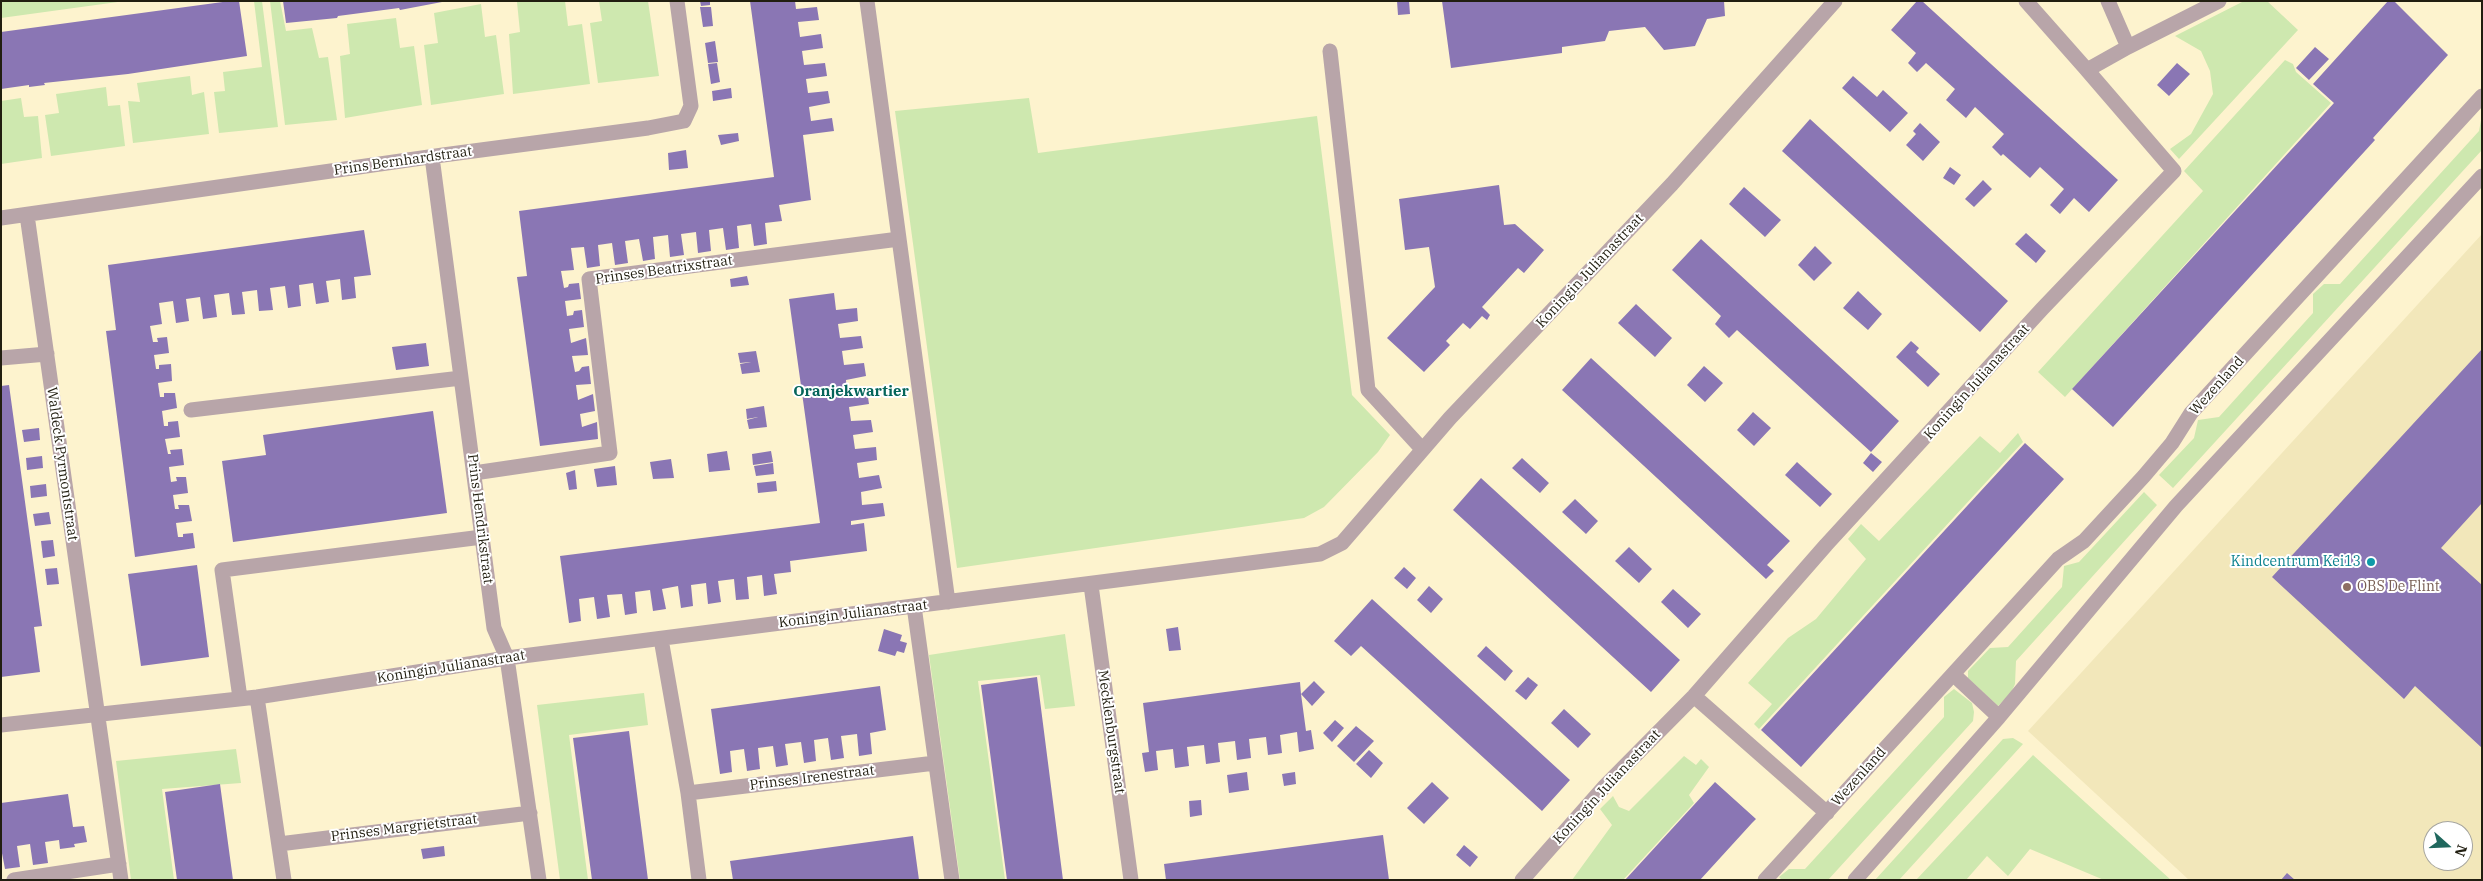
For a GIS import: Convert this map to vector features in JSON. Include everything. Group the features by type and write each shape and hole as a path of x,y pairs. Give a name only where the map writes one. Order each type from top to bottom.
{"street":[{"name":"Prins Bernhardstraat","path":"1,218 432,156 648,128 684,121 690,106 677,1"},
{"path":"867,1 948,602"},
{"name":"Koningin Julianastraat","path":"1,725 96,713 258,697 507,658 1091,585 1320,554 1342,544 1422,449 1672,184 1835,1"},
{"name":"Koningin Julianastraat","path":"1522,880 1606,786 1694,696 1826,545 2042,309 2174,171 2026,1"},
{"path":"2108,1 2128,47"},
{"path":"2087,70 2219,1"},
{"path":"1330,51 1368,390 1422,449"},
{"name":"Wezenland","path":"1765,880 2058,559 2084,542 2172,443 2191,413 2482,96"},
{"name":"Prins Hendrikstraat","path":"432,156 494,628 507,658"},
{"path":"1855,880 1999,717 2176,506 2482,176"},
{"name":"Waldeck Pyrmontstraat","path":"27,215 121,880"},
{"name":"Prinses Beatrixstraat","path":"474,473 610,453 589,279 898,239"},
{"path":"1,358 47,354"},
{"path":"191,410 462,378"},
{"path":"240,698 222,570 482,537"},
{"name":"Mecklenburgstraat","path":"1091,585 1131,880"},
{"path":"914,606 952,880"},
{"path":"661,639 688,793 699,880"},
{"path":"507,658 539,880"},
{"path":"1953,674 1999,717"},
{"path":"1694,696 1827,813"},
{"path":"258,697 284,880"},
{"name":"Prinses Irenestraat","path":"688,793 935,763"},
{"name":"Prinses Margrietstraat","path":"279,844 530,813"},
{"path":"14,880 119,864"}],"shaded area":[{"path":"2482,234 2482,880 2189,880 2028,731"}],"green space":[{"path":"1,1 125,1 1,18"},
{"path":"254,1 262,1 278,127 219,133 214,92 225,91 223,72 262,67"},
{"path":"270,1 280,1 286,31 312,28 319,58 328,57 337,120 285,125"},
{"path":"565,1 568,26 582,24 590,84 513,94 509,34 520,32 517,2"},
{"path":"599,1 648,1 659,76 598,83 590,23 602,21"},
{"path":"2244,1 2267,1 2298,30 2179,159 2170,149 2191,134 2213,94 2210,71 2201,51 2175,36"},
{"path":"481,4 485,37 496,35 504,94 431,105 424,45 438,43 434,13"},
{"path":"396,18 400,48 414,46 422,105 345,118 340,56 350,54 347,24"},
{"path":"2285,60 2293,64 2296,72 2331,103 2065,397 2038,372 2203,191 2184,171"},
{"path":"190,76 192,95 204,92 209,134 133,143 128,101 140,102 137,83"},
{"path":"106,87 108,106 120,105 125,146 51,156 45,115 59,113 56,94"},
{"path":"21,98 24,117 38,116 42,158 1,164 1,101"},
{"path":"1029,98 1038,153 1317,116 1352,395 1390,435 1378,452 1324,507 1304,518 957,568 895,111"},
{"path":"2482,115 2482,150 2173,488 2159,475 2194,438 2198,420 2219,417 2313,313 2313,294 2324,284 2340,284 2479,131"},
{"path":"2018,433 2023,442 1759,729 1754,724 1772,704 1748,683 1788,638 1816,619 1866,559 1848,539 1861,524 1879,541 1980,436 2000,453"},
{"path":"2144,492 2157,505 2016,661 2015,684 2011,693 1998,706 1968,678 1968,671 1990,648 2008,647 2062,587 2064,566 2079,562"},
{"path":"1065,634 1075,706 1045,709 1040,675 978,681 1005,880 960,880 929,655"},
{"path":"1954,689 1972,703 1973,721 1828,880 1782,880 1779,877 1789,869 1805,869 1944,717 1944,697"},
{"path":"644,693 648,725 569,735 588,880 560,880 537,705"},
{"path":"2013,738 2023,744 1899,880 1875,880 2003,739"},
{"path":"236,749 241,783 162,789 174,880 131,880 116,761"},
{"path":"2033,755 2171,880 2104,880 2030,849 2008,876 1987,856 1966,880 1916,880"},
{"path":"1684,756 1696,765 1701,759 1709,767 1689,795 1694,803 1623,880 1572,880 1612,825 1600,809 1613,796 1619,807 1629,811"}],"building":[{"path":"239,1 247,56 128,74 1,89 1,32"},
{"path":"283,1 442,2 400,10 399,8 338,16 337,18 286,23"},
{"path":"700,1 710,1 710,5 701,6"},
{"path":"750,1 795,1 796,9 817,7 819,20 798,22 800,37 821,34 823,48 802,51 804,65 825,63 827,76 806,79 808,93 828,91 830,103 809,107 811,121 832,118 834,131 803,135 811,200 779,205 782,221 765,223 767,244 754,246 751,224 737,226 739,248 726,250 723,228 709,230 711,251 698,253 696,232 681,234 684,255 670,257 668,235 653,237 655,259 643,261 639,239 625,241 628,263 615,265 612,243 598,245 600,266 587,268 584,247 571,248 574,270 561,271 564,288 568,287 569,284 579,283 581,299 565,301 567,316 573,315 574,311 582,310 584,327 569,329 571,343 586,338 588,355 572,356 575,372 579,371 582,367 589,366 591,384 576,385 578,400 593,394 595,411 580,414 582,427 597,422 598,439 540,446 517,277 527,276 519,211 774,177"},
{"path":"1397,1 1409,1 1410,14 1398,15"},
{"path":"1442,1 1724,1 1725,16 1707,19 1695,46 1664,50 1645,27 1609,31 1605,41 1562,47 1562,53 1451,68"},
{"path":"1917,1 1922,1 2118,180 2089,212 2074,198 2060,214 2050,205 2064,189 2040,167 2030,178 2003,154 2001,156 1992,147 2004,134 1975,107 1966,118 1946,100 1955,89 1926,63 1917,72 1908,63 1916,53 1891,30"},
{"path":"2388,1 2394,1 2448,55 2373,138 2375,140 2113,427 2072,389 2334,103 2313,84"},
{"path":"700,7 711,7 713,26 703,27"},
{"path":"715,41 718,62 708,63 705,43"},
{"path":"2315,47 2329,59 2309,80 2296,68"},
{"path":"717,63 720,82 711,84 708,64"},
{"path":"2177,63 2190,74 2169,96 2157,85"},
{"path":"1853,76 1877,97 1883,90 1908,113 1890,132 1842,88"},
{"path":"731,88 732,98 713,101 712,91"},
{"path":"1810,119 2008,301 1980,332 1782,151"},
{"path":"1920,123 1940,142 1923,161 1906,145 1916,134 1913,131"},
{"path":"738,133 739,141 721,145 718,135"},
{"path":"686,150 688,168 669,170 668,153"},
{"path":"1950,167 1961,175 1954,185 1943,178"},
{"path":"1983,180 1992,189 1974,207 1965,199"},
{"path":"1499,185 1504,225 1515,224 1544,250 1524,273 1518,268 1482,307 1490,315 1487,320 1482,316 1470,329 1463,323 1446,341 1450,345 1424,372 1387,338 1435,287 1429,247 1405,250 1399,199"},
{"path":"1744,187 1781,220 1765,237 1729,204"},
{"path":"364,230 371,275 354,277 356,298 342,300 340,279 326,281 329,302 316,304 313,283 299,285 301,306 288,308 285,286 270,288 273,310 259,311 257,290 242,292 245,314 232,315 229,293 214,295 217,317 203,319 200,297 186,299 189,321 176,323 173,301 159,303 162,324 150,326 153,342 158,342 157,338 167,337 169,353 154,355 156,369 159,369 159,365 171,364 172,381 158,383 160,397 164,397 164,393 175,393 177,408 162,411 164,426 168,426 168,422 178,421 180,437 165,439 168,454 171,454 170,450 182,449 184,465 169,467 171,482 177,481 176,477 186,477 188,493 173,495 175,509 179,509 178,505 189,505 192,521 176,523 178,537 183,537 183,534 193,533 195,548 135,557 106,331 116,330 108,265"},
{"path":"2026,233 2046,251 2036,263 2015,244"},
{"path":"1701,239 1899,421 1871,452 1737,330 1729,338 1715,324 1721,316 1672,270"},
{"path":"1815,246 1832,263 1814,281 1798,265"},
{"path":"747,276 749,285 731,287 730,279"},
{"path":"1858,291 1882,314 1868,330 1843,308"},
{"path":"834,293 836,310 857,308 858,321 838,324 840,338 861,336 863,348 842,351 844,365 864,363 866,376 846,380 847,394 867,391 869,404 849,407 851,421 871,420 873,432 853,435 855,449 876,447 877,460 857,463 859,478 879,475 882,488 861,492 862,505 883,503 885,516 851,521 851,525 864,523 867,551 790,561 791,572 774,574 777,594 764,596 762,575 747,577 749,599 736,600 734,579 718,581 721,602 708,604 706,583 691,585 693,606 681,608 678,586 662,589 666,609 653,611 650,590 635,592 637,613 625,615 622,594 607,595 610,617 597,619 594,597 579,599 581,621 569,623 560,556 820,523 789,299"},
{"path":"1636,304 1672,338 1655,357 1618,323"},
{"path":"1911,341 1919,348 1916,352 1940,374 1928,387 1896,357"},
{"path":"426,343 429,366 396,370 392,347"},
{"name":"Kindcentrum Kei13","path":"2482,349 2482,503 2441,548 2482,585 2482,748 2415,686 2404,699 2272,577"},
{"path":"756,351 760,372 742,374 740,364 751,362 740,363 738,353"},
{"path":"1591,358 1790,541 1767,565 1774,571 1766,579 1562,390"},
{"path":"1704,366 1723,383 1705,402 1687,385"},
{"path":"9,385 42,626 34,627 40,672 1,677 1,386"},
{"path":"764,406 767,427 749,429 747,420 758,417 747,419 746,409"},
{"path":"433,411 447,513 233,542 222,461 266,455 263,435"},
{"path":"1753,412 1771,428 1754,446 1737,430"},
{"path":"39,428 40,440 24,442 22,430"},
{"path":"2025,443 2064,479 1801,767 1761,730"},
{"path":"727,451 730,470 709,472 707,454"},
{"path":"771,451 773,462 753,465 752,454"},
{"path":"1871,453 1882,462 1873,472 1863,463"},
{"path":"42,456 43,468 27,470 26,458"},
{"path":"1522,458 1549,483 1540,493 1512,468"},
{"path":"671,459 674,478 653,479 650,462"},
{"path":"1797,462 1832,494 1820,507 1785,475"},
{"path":"773,463 774,474 756,476 754,466"},
{"path":"615,466 617,485 597,487 594,469"},
{"path":"575,470 577,489 569,490 566,473"},
{"path":"1481,478 1680,660 1651,692 1453,510"},
{"path":"776,481 777,491 758,493 757,483"},
{"path":"46,484 47,496 31,498 30,486"},
{"path":"1575,499 1598,521 1586,534 1562,512"},
{"path":"49,512 51,524 35,526 33,514"},
{"path":"53,540 55,556 43,558 41,541"},
{"path":"1629,547 1652,569 1639,583 1615,561"},
{"path":"197,565 209,657 141,666 128,574"},
{"path":"1404,567 1416,578 1407,589 1394,578"},
{"path":"57,568 59,584 47,585 45,569"},
{"path":"1429,586 1443,599 1431,613 1417,600"},
{"path":"1673,589 1701,614 1688,628 1661,602"},
{"path":"1372,599 1570,780 1542,811 1361,646 1351,656 1334,641"},
{"path":"1178,627 1181,650 1169,651 1166,629"},
{"path":"884,629 902,635 900,641 907,643 904,653 897,651 895,656 878,651"},
{"path":"1486,646 1513,671 1505,681 1477,656"},
{"path":"1037,677 1063,880 1007,880 981,685"},
{"path":"1528,677 1538,685 1526,700 1515,691"},
{"path":"1314,681 1325,692 1312,706 1301,694"},
{"path":"1300,682 1306,731 1311,730 1314,749 1299,752 1297,732 1280,735 1282,753 1268,755 1266,737 1249,739 1251,758 1237,760 1235,741 1218,743 1220,762 1206,764 1204,745 1187,747 1189,766 1175,768 1173,749 1156,751 1158,770 1145,772 1142,753 1149,752 1143,703"},
{"path":"880,686 886,730 870,733 872,754 859,756 857,734 841,736 844,758 831,760 828,738 814,740 816,761 804,763 801,742 785,744 788,765 776,767 773,746 758,748 760,769 747,771 744,749 730,751 732,772 720,774 711,709"},
{"path":"1564,709 1591,734 1578,748 1551,723"},
{"path":"1335,720 1344,728 1332,742 1323,733"},
{"path":"1356,726 1374,741 1354,762 1337,746"},
{"path":"629,731 648,880 592,880 573,738"},
{"path":"1369,750 1383,763 1371,778 1356,764"},
{"path":"1247,772 1249,790 1229,793 1227,775"},
{"path":"1295,772 1296,784 1284,786 1282,774"},
{"path":"1432,782 1449,798 1424,824 1407,808"},
{"path":"1715,782 1756,819 1700,880 1625,880"},
{"path":"220,784 233,880 177,880 165,792"},
{"path":"68,794 73,827 84,826 87,842 74,844 75,847 60,849 59,840 45,842 48,863 33,865 30,844 17,846 20,867 5,869 1,848 1,803"},
{"path":"1201,800 1202,815 1190,817 1189,801"},
{"path":"1383,835 1389,880 1166,880 1164,864"},
{"path":"913,836 919,880 733,880 730,861"},
{"path":"1464,845 1478,857 1470,867 1456,855"},
{"path":"444,846 445,856 423,859 421,849"},
{"path":"2287,873 2295,880 2281,880"}],"place":[{"name":"Kindcentrum Kei13","path":"2371,562"},
{"name":"OBS De Flint","path":"2347,587"}],"district":[{"name":"Oranjekwartier","path":"851,392"}]}
